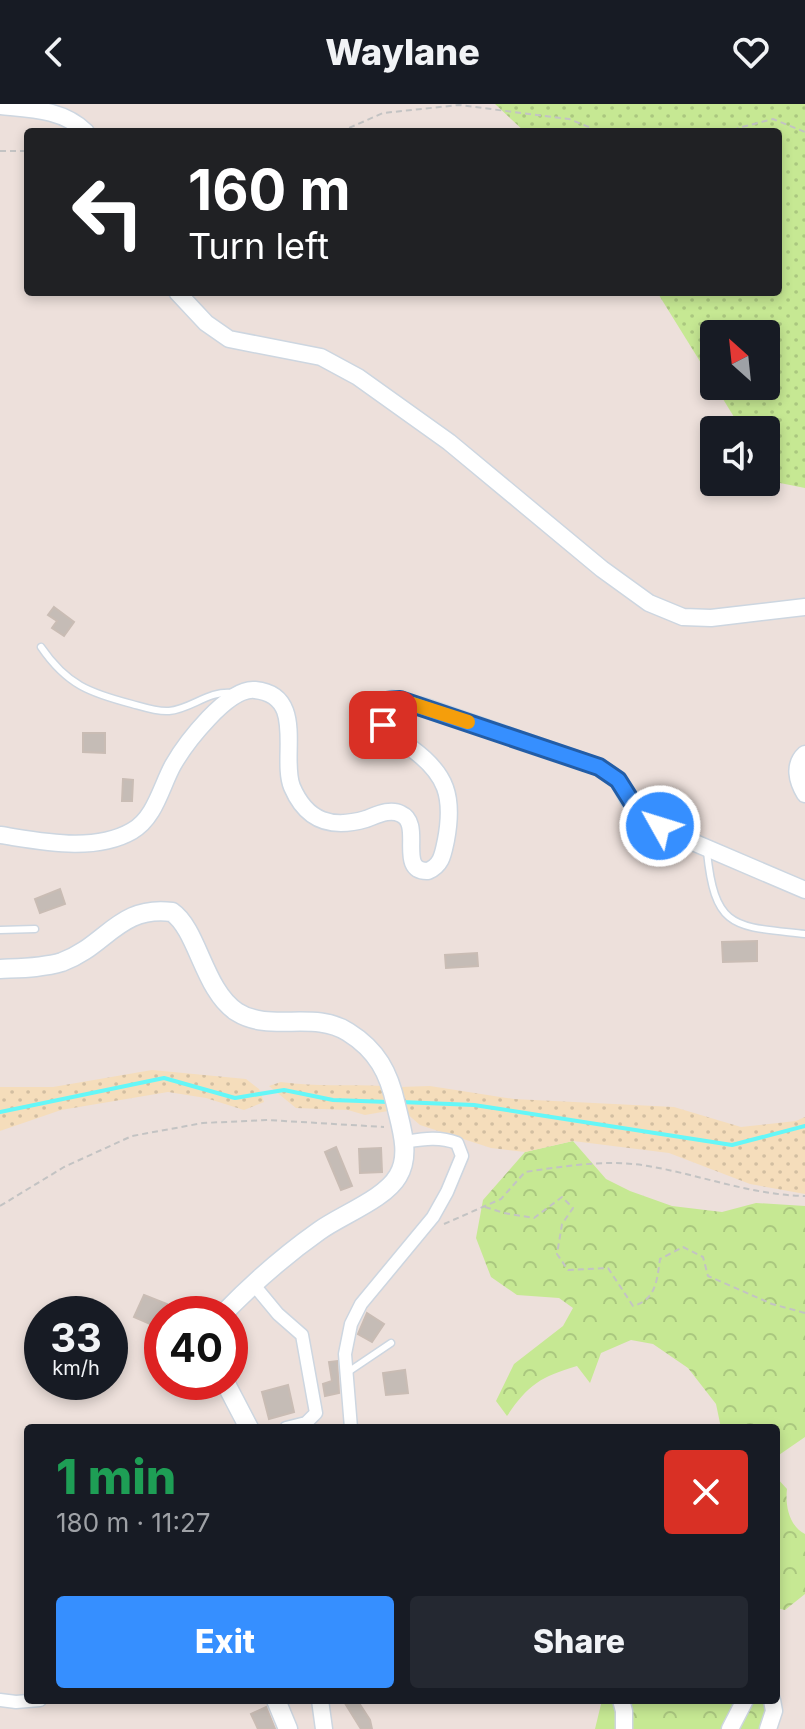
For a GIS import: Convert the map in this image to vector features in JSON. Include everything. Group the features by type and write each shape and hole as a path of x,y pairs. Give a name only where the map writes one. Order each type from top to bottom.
{"main road":[{"path":"0,969 62,962 90,947 131,916 150,911 172,912 183,924 218,993 237,1012 267,1021 313,1021 344,1029 373,1051 392,1083 401,1127 402,1169 392,1184 321,1229 242,1296"},
{"path":"234,1400 247,1424"},
{"path":"278,1704 288,1729"}],"street":[{"path":"0,106 66,117 81,128"},
{"path":"181,296 206,323 229,339 321,357 358,377 449,442 602,569 649,603 683,617 711,618 805,607"},
{"path":"0,835 87,843 120,837 134,830 150,813 183,749 228,700 248,690 265,692 284,709 289,726 289,777 303,805 317,818 342,825 385,812 402,814 411,825 413,864 423,872 432,870 440,863 450,818 448,792 438,771 378,718 378,708 392,699 426,707 599,767 618,780 628,799 646,817 707,848 805,890"},
{"path":"805,754 801,757 797,772 805,794"},
{"path":"351,1424 345,1347 351,1324 361,1304 433,1217 462,1156 457,1143 401,1127"},
{"path":"254,1285 278,1314 298,1330 304,1341 316,1413 302,1424"},
{"path":"0,1700 24,1701"},
{"path":"321,1704 324,1729"},
{"path":"622,1704 624,1729"},
{"path":"730,1729 743,1704"},
{"path":"768,1729 774,1711 773,1704"}],"lane":[{"path":"41,647 52,663 80,687 136,705 169,711 218,693 237,694"},
{"path":"707,848 715,897 732,920 751,928 805,934"},
{"path":"0,930 35,929"},
{"path":"348,1372 391,1343"}],"path":[{"path":"349,128 383,113 459,105 569,119 591,128"},
{"path":"738,128 773,119 805,132"},
{"path":"0,151 24,151"},
{"path":"0,1206 64,1167 132,1136 203,1123 268,1120 401,1127"},
{"path":"445,1223 501,1199 525,1172 588,1163 647,1166 773,1195 805,1196"},
{"path":"485,1207 534,1218 562,1197 573,1208 562,1224 557,1254 568,1270 608,1268 633,1306 645,1303 656,1287 660,1259 683,1247 703,1257 708,1276 772,1304 805,1313"}],"green space":[{"path":"495,104 805,104 805,488 780,483 780,416 733,416 724,400 780,400 780,320 700,320 700,361 659,296 782,296 782,128 521,128"},
{"path":"573,1141 606,1179 672,1206 722,1212 756,1203 805,1206 805,1437 780,1454 780,1424 720,1424 716,1404 688,1368 653,1344 631,1340 601,1353 590,1383 577,1366 553,1374 529,1389 507,1416 496,1401 514,1364 563,1326 573,1308 559,1298 517,1295 491,1277 476,1238 483,1200 525,1152"},
{"path":"780,1481 787,1489 792,1520 805,1534 805,1594 785,1610 780,1609"},
{"path":"601,1704 766,1704 769,1729 595,1729"}],"sand":[{"path":"152,1070 246,1079 259,1089 264,1102 244,1110 206,1098 168,1092 61,1110 0,1131 0,1087 53,1087"},
{"path":"281,1082 384,1086 388,1111 365,1115 348,1110 296,1108 269,1086"},
{"path":"430,1086 514,1099 674,1107 741,1127 796,1121 805,1117 805,1194 750,1184 669,1153 573,1141 525,1152 491,1148 420,1125 405,1112 400,1087"}],"building":[{"path":"54,607 74,622 64,636 52,628 57,621 48,615"},
{"path":"83,733 105,733 105,753 83,752"},
{"path":"123,779 133,780 132,801 122,801"},
{"path":"60,889 65,904 40,913 35,899"},
{"path":"757,941 757,961 723,962 722,942"},
{"path":"477,953 478,966 446,968 445,955"},
{"path":"336,1147 352,1186 341,1190 325,1152"},
{"path":"381,1148 382,1172 360,1173 359,1149"},
{"path":"144,1295 147,1296 144,1296 144,1321 134,1317"},
{"path":"367,1313 384,1324 372,1342 358,1334"},
{"path":"337,1361 339,1393 325,1396 323,1384 332,1381 329,1362"},
{"path":"405,1370 408,1393 386,1395 383,1373"},
{"path":"288,1385 294,1412 269,1419 262,1392"},
{"path":"345,1704 360,1704 370,1720 372,1729 361,1729"},
{"path":"266,1707 275,1729 258,1729 251,1714"}],"waterway":[{"path":"0,1112 164,1078 235,1098 284,1090 333,1100 388,1102"},
{"path":"401,1102 474,1105 732,1145 805,1126"}],"slow traffic":[{"path":"403,701 468,722"}],"route":[{"path":"383,725 378,718 378,708 386,701 400,700 599,767 618,780 635,807 660,826"}]}
